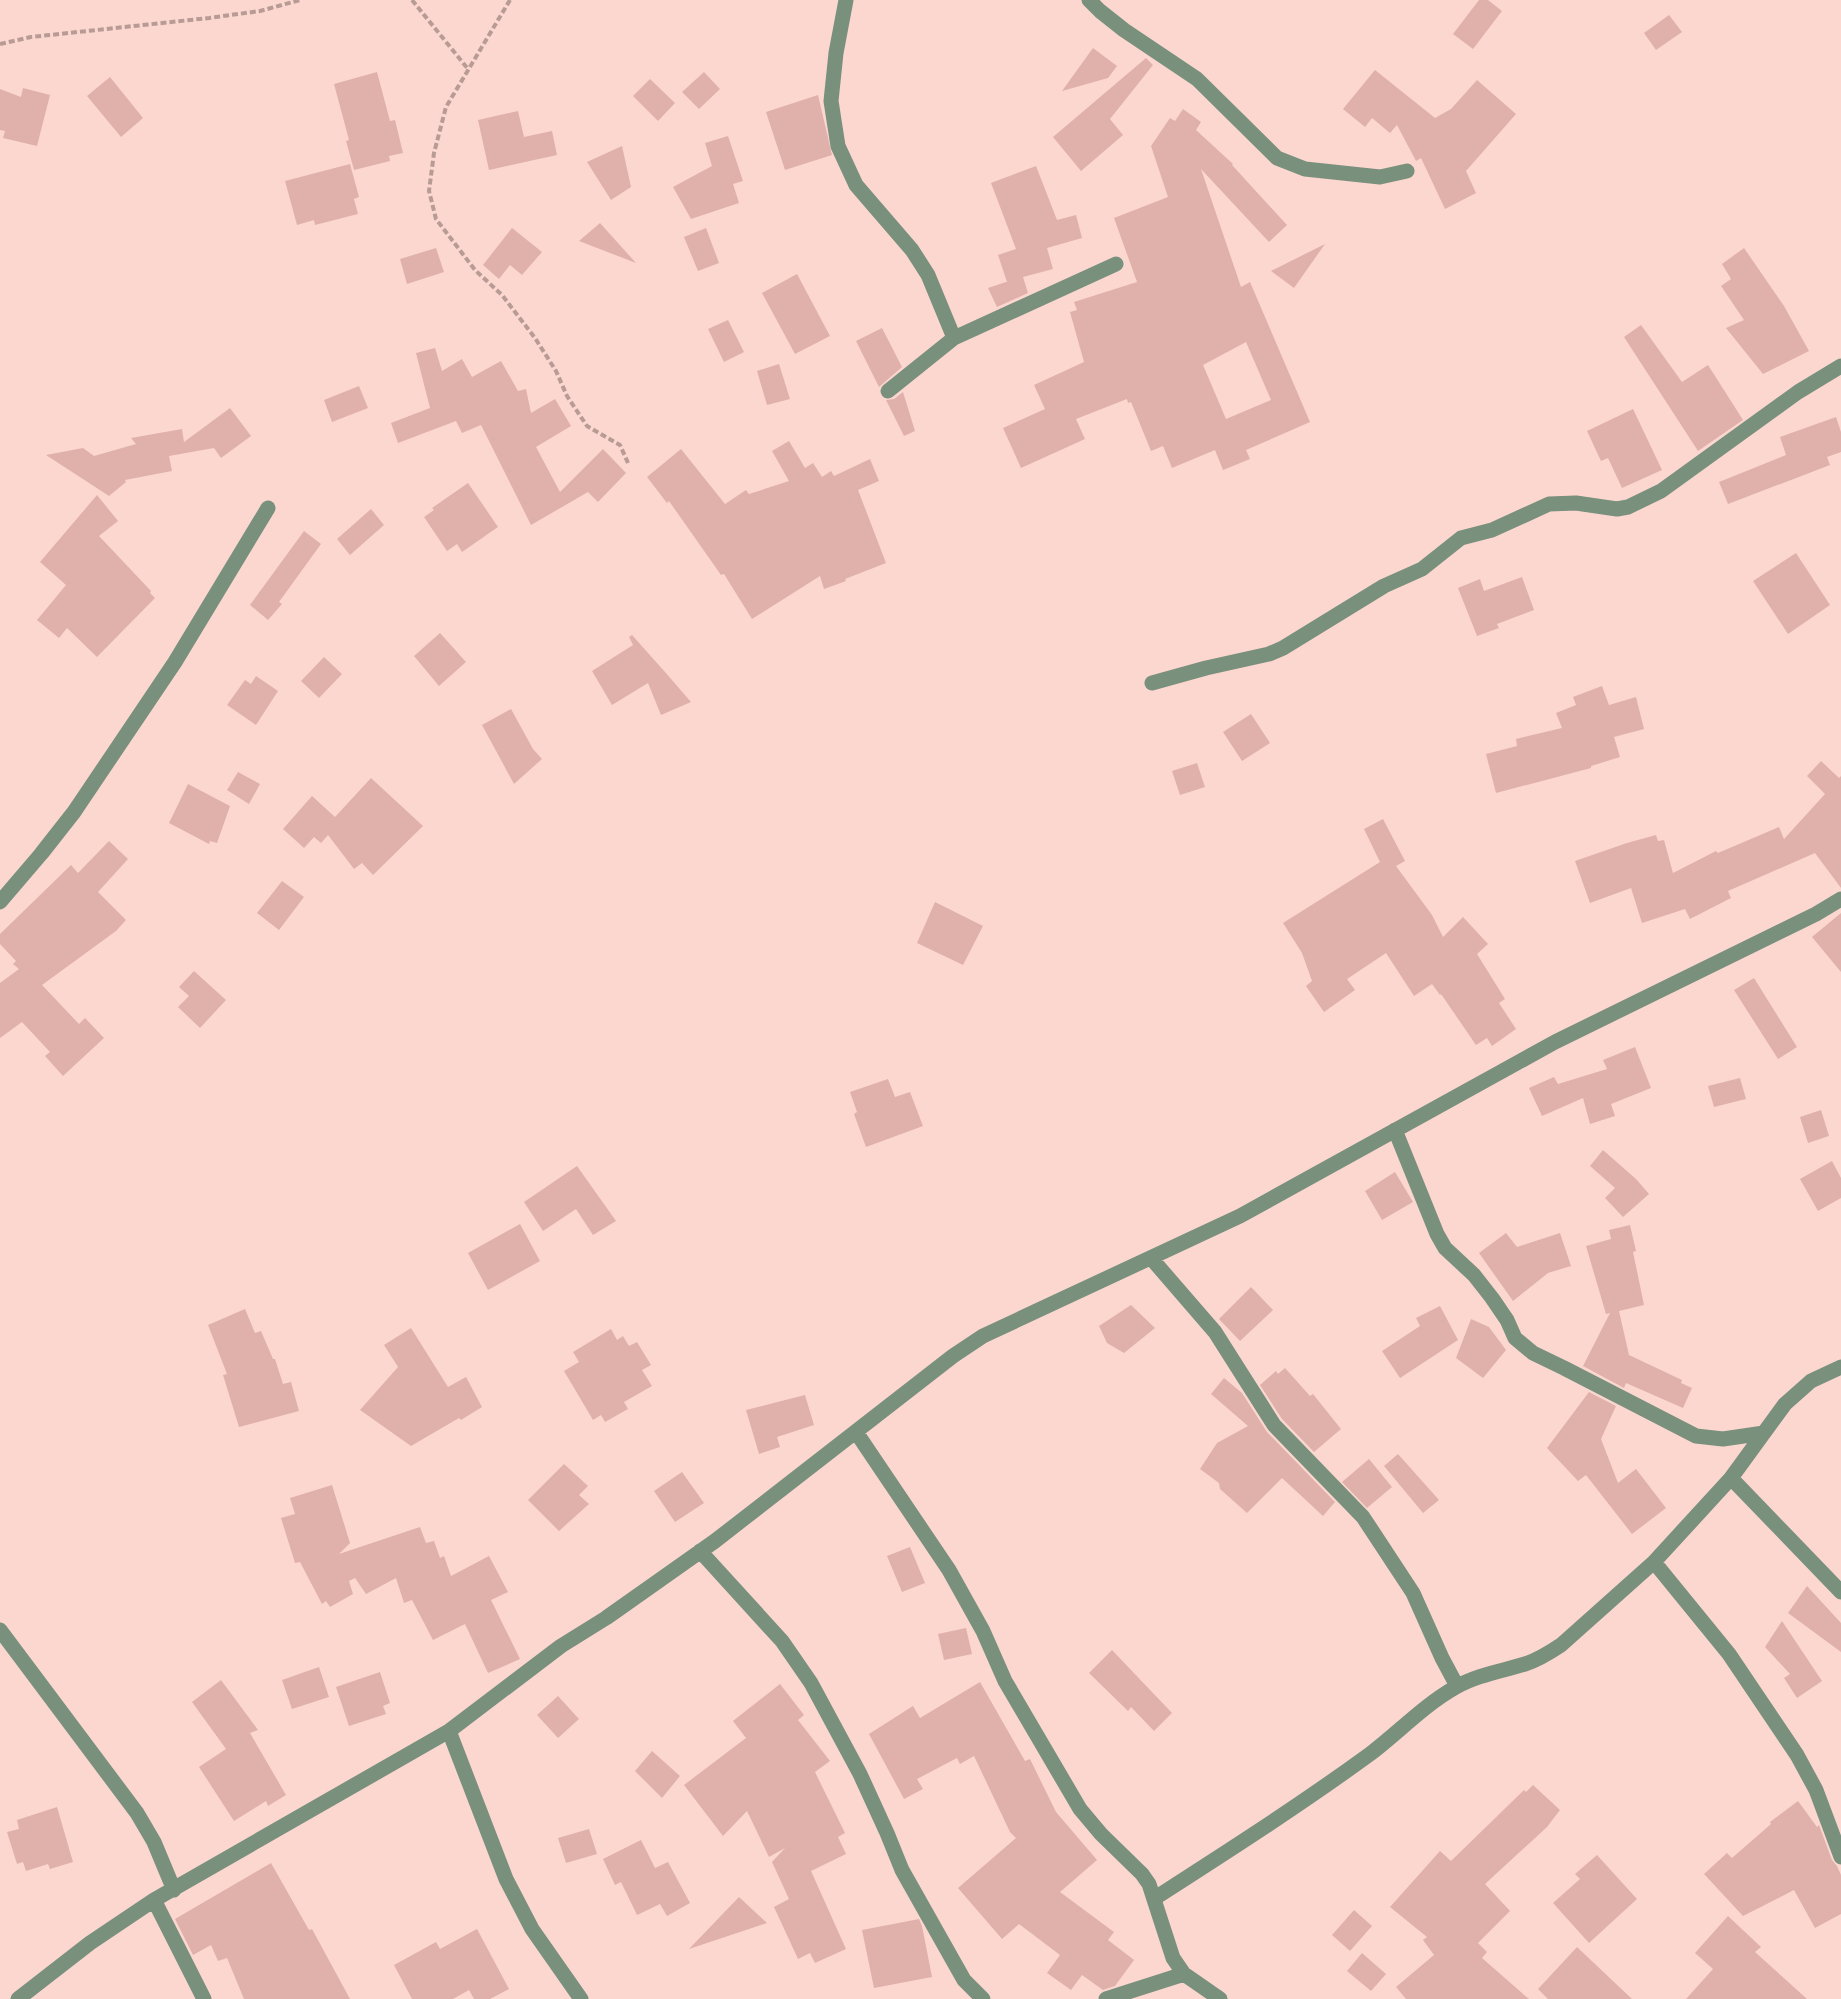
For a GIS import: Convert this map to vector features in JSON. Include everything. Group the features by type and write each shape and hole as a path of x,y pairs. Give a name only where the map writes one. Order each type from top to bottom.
{"street":[{"path":"846,0 836,53 831,101 838,146 856,185 912,250 928,275 954,338"},
{"path":"1089,0 1124,30 1197,79 1277,158 1305,169 1380,177 1407,171"},
{"path":"888,391 954,338 1116,264"},
{"path":"1152,683 1269,654 1283,648 1384,586 1422,569 1461,538 1492,531 1539,508 1559,502 1586,504 1607,509 1628,507 1661,491 1798,392 1841,366"},
{"path":"0,902 74,812 175,662 268,508"},
{"path":"18,1999 90,1943 154,1900 449,1731 561,1646 606,1618 700,1551 953,1356 983,1336 1240,1216 1555,1042 1816,915 1841,899"},
{"path":"1395,1130 1437,1234 1445,1248 1474,1275 1507,1320 1515,1338 1533,1353 1696,1436 1723,1439 1764,1432"},
{"path":"1151,1258 1215,1332 1274,1425 1363,1517 1413,1593 1456,1686"},
{"path":"1155,1898 1287,1813 1373,1752 1413,1717 1456,1686 1545,1656 1561,1645 1654,1562 1731,1479 1785,1404 1811,1381 1841,1367"},
{"path":"856,1431 949,1570 982,1631 1005,1681 1080,1809 1149,1884 1173,1958 1184,1974 1220,1999"},
{"path":"1731,1479 1841,1592"},
{"path":"700,1551 782,1641 811,1683 860,1774 902,1870 964,1980 983,1999"},
{"path":"1654,1562 1729,1653 1797,1755 1816,1790 1841,1857"},
{"path":"0,1630 137,1813 154,1842 174,1890"},
{"path":"449,1731 506,1879 532,1929 581,1999"},
{"path":"154,1900 204,1999"},
{"path":"1106,1999 1184,1974"}],"path":[{"path":"0,44 31,37 250,12 300,0"},
{"path":"412,0 468,69"},
{"path":"510,0 446,107 434,153 429,191 436,219 475,270 502,295 536,338 556,371 567,396 587,426 620,445 628,463"}],"building":[{"path":"1479,0 1488,0 1502,11 1473,49 1453,34"},
{"path":"1669,15 1682,32 1656,50 1644,33"},
{"path":"1093,48 1117,66 1108,78 1062,91"},
{"path":"1146,58 1153,65 1110,119 1123,135 1081,171 1053,137"},
{"path":"1375,70 1435,118 1451,109 1477,80 1516,114 1466,171 1476,193 1445,209 1421,158 1416,161 1397,125 1390,133 1372,118 1365,127 1343,109"},
{"path":"377,72 390,121 395,120 403,153 389,156 390,161 354,170 346,141 349,140 334,84"},
{"path":"704,72 720,89 699,109 682,92"},
{"path":"110,77 143,118 121,137 87,96"},
{"path":"650,79 675,103 658,121 633,96"},
{"path":"23,88 50,95 37,146 3,138 5,131 0,130 0,89 21,97"},
{"path":"818,95 832,155 785,170 766,112"},
{"path":"1183,109 1201,122 1196,130 1233,164 1287,225 1269,242 1201,169 1241,287 1250,282 1310,422 1246,450 1250,459 1223,470 1215,450 1172,468 1163,446 1151,451 1131,402 1128,403 1127,399 1076,419 1085,439 1021,468 1003,428 1045,409 1034,385 1084,362 1070,312 1077,310 1074,302 1137,282 1114,218 1168,197 1151,146 1170,118 1175,121","holes":["1246,342 1271,400 1226,419 1203,365"]},
{"path":"518,111 524,137 552,131 557,155 489,170 478,120"},
{"path":"728,136 743,181 733,184 739,203 691,219 673,187 712,166 705,143"},
{"path":"622,146 631,187 611,200 587,162"},
{"path":"350,164 359,197 354,199 358,214 315,225 314,220 297,225 285,181"},
{"path":"1036,166 1057,220 1076,215 1082,238 1047,248 1053,269 1023,277 1028,293 997,307 988,288 1007,282 998,255 1016,249 991,183"},
{"path":"600,223 636,263 579,241"},
{"path":"512,228 542,252 522,275 510,265 499,279 483,265"},
{"path":"706,228 719,263 698,271 684,237"},
{"path":"1325,244 1294,288 1271,271"},
{"path":"436,248 444,272 407,284 400,259"},
{"path":"1744,248 1784,306 1809,351 1763,374 1726,328 1744,320 1721,286 1731,279 1722,264"},
{"path":"797,274 830,336 795,354 762,293"},
{"path":"728,320 744,352 724,362 708,329"},
{"path":"1641,325 1682,382 1708,365 1743,420 1698,451 1624,337"},
{"path":"882,328 902,367 879,387 856,341"},
{"path":"435,348 442,371 462,359 472,377 501,361 518,391 526,389 531,413 555,399 571,426 536,447 560,492 603,449 626,473 598,502 588,492 531,525 481,425 462,433 456,421 398,443 391,423 430,408 416,353"},
{"path":"779,364 790,399 767,405 757,371"},
{"path":"359,386 368,408 332,422 324,400"},
{"path":"903,392 915,431 904,436 886,400 894,399"},
{"path":"230,408 251,436 221,458 214,448 169,456 172,471 125,480 126,482 109,496 46,455 83,448 94,456 136,444 131,438 182,429 184,442"},
{"path":"1633,409 1662,470 1622,488 1608,458 1601,461 1587,431"},
{"path":"1836,417 1841,432 1841,452 1827,457 1830,465 1728,504 1719,482 1786,455 1780,437"},
{"path":"789,441 805,468 813,463 822,477 831,471 834,476 870,459 879,481 858,490 886,563 824,589 820,576 752,619 724,574 721,575 669,501 667,503 647,477 681,449 725,504 746,490 749,494 789,481 772,451"},
{"path":"468,483 498,527 462,552 457,544 447,551 424,517 434,510 432,508"},
{"path":"97,495 118,521 99,536 155,598 97,657 67,628 59,638 37,620 66,585 40,562"},
{"path":"371,509 384,525 350,555 337,539"},
{"path":"304,531 321,544 279,602 282,604 268,620 250,605"},
{"path":"1796,553 1830,605 1788,634 1753,581"},
{"path":"1522,577 1534,610 1497,624 1499,628 1477,636 1458,588 1480,579 1484,591"},
{"path":"440,633 466,662 439,686 414,656"},
{"path":"632,635 691,702 661,715 648,683 612,705 592,671 633,645 629,637"},
{"path":"324,657 342,674 319,698 301,681"},
{"path":"256,676 278,691 256,725 227,705 245,680 251,684"},
{"path":"1602,686 1609,705 1636,697 1644,729 1614,737 1620,757 1591,766 1591,768 1496,793 1486,754 1517,746 1516,739 1562,728 1556,713 1576,705 1573,697"},
{"path":"511,709 533,749 542,759 514,784 482,725"},
{"path":"1251,714 1270,743 1242,761 1223,732"},
{"path":"1821,761 1839,778 1841,776 1841,888 1815,853 1728,891 1731,898 1690,919 1685,909 1642,923 1631,888 1590,903 1575,861 1627,843 1656,835 1658,841 1664,840 1673,873 1716,851 1718,853 1779,827 1784,839 1825,794 1807,776"},
{"path":"1197,763 1205,787 1180,795 1172,771"},
{"path":"238,772 260,784 249,804 227,790"},
{"path":"371,778 423,826 373,875 362,863 354,869 328,835 321,843 314,837 304,848 283,829 312,796 335,817"},
{"path":"188,784 230,806 217,843 210,841 209,844 169,823"},
{"path":"1383,819 1405,861 1396,866 1432,915 1443,937 1463,917 1488,944 1477,954 1505,999 1499,1003 1516,1029 1492,1046 1487,1038 1476,1045 1432,984 1414,996 1386,953 1347,979 1355,990 1324,1012 1306,986 1312,981 1302,953 1283,923 1380,862 1364,829"},
{"path":"109,841 128,859 98,892 126,920 116,931 42,985 79,1024 85,1018 104,1038 63,1076 45,1056 50,1052 22,1022 0,1038 0,983 19,969 13,964 16,961 0,944 0,934 71,865 78,873"},
{"path":"282,881 304,897 279,930 257,913"},
{"path":"935,902 983,926 963,965 917,943"},
{"path":"1841,913 1841,972 1812,937"},
{"path":"194,971 226,1000 200,1028 178,1007 189,996 179,987"},
{"path":"1754,978 1797,1047 1778,1059 1734,990"},
{"path":"1635,1047 1651,1088 1611,1104 1615,1116 1590,1124 1583,1098 1542,1116 1529,1088 1554,1077 1558,1084 1607,1069 1603,1060"},
{"path":"1740,1078 1746,1099 1714,1107 1708,1086"},
{"path":"888,1079 895,1097 910,1092 923,1126 866,1147 854,1114 857,1112 850,1092"},
{"path":"1821,1110 1829,1136 1808,1143 1800,1117"},
{"path":"1603,1150 1636,1179 1649,1194 1623,1217 1605,1198 1615,1188 1590,1166"},
{"path":"1832,1161 1841,1178 1841,1198 1818,1211 1800,1179"},
{"path":"577,1166 616,1221 593,1235 576,1209 543,1231 524,1202"},
{"path":"1395,1172 1413,1202 1382,1220 1365,1191"},
{"path":"520,1224 540,1261 488,1290 468,1253"},
{"path":"1630,1225 1644,1305 1619,1311 1629,1355 1682,1380 1681,1383 1692,1388 1683,1408 1626,1383 1624,1388 1583,1366 1610,1313 1606,1314 1586,1246 1611,1239 1609,1230"},
{"path":"1506,1233 1517,1247 1560,1233 1571,1266 1548,1273 1513,1301 1479,1253"},
{"path":"1251,1287 1273,1310 1240,1341 1219,1319"},
{"path":"1131,1305 1155,1328 1124,1353 1107,1343 1099,1326"},
{"path":"1440,1306 1458,1340 1400,1378 1382,1351 1420,1326 1416,1318"},
{"path":"245,1309 255,1333 261,1331 275,1359 283,1384 291,1382 299,1411 239,1427 223,1375 227,1374 208,1325"},
{"path":"1471,1319 1489,1327 1506,1350 1483,1378 1456,1358"},
{"path":"411,1328 448,1387 466,1377 482,1407 411,1446 360,1410 398,1367 384,1345"},
{"path":"611,1329 617,1340 623,1336 629,1346 637,1342 651,1365 642,1370 652,1386 624,1402 628,1409 605,1422 601,1415 593,1420 564,1371 579,1362 573,1352"},
{"path":"1285,1368 1310,1396 1313,1394 1341,1429 1314,1452 1282,1419 1260,1385 1276,1371 1278,1374"},
{"path":"1224,1378 1242,1393 1267,1432 1335,1502 1323,1516 1282,1478 1247,1513 1220,1489 1219,1483 1200,1469 1217,1443 1248,1426 1211,1394"},
{"path":"1589,1392 1616,1406 1601,1439 1618,1483 1636,1469 1666,1508 1632,1534 1586,1475 1578,1481 1547,1448"},
{"path":"805,1395 814,1425 777,1437 780,1447 759,1454 746,1410"},
{"path":"1398,1454 1439,1500 1423,1513 1384,1466"},
{"path":"1369,1459 1392,1487 1367,1508 1342,1482"},
{"path":"564,1464 588,1486 579,1495 589,1504 559,1531 528,1500"},
{"path":"682,1472 704,1503 675,1522 654,1491"},
{"path":"332,1485 350,1543 339,1554 420,1527 426,1543 434,1541 440,1558 444,1556 451,1576 489,1556 508,1592 491,1600 520,1659 488,1673 465,1624 433,1640 412,1600 404,1603 396,1578 366,1594 355,1578 349,1581 353,1594 330,1607 326,1601 322,1604 300,1562 295,1563 281,1518 295,1514 290,1498"},
{"path":"910,1547 925,1583 902,1592 887,1556"},
{"path":"1807,1586 1841,1623 1841,1652 1788,1613"},
{"path":"1782,1621 1822,1681 1797,1698 1784,1678 1790,1674 1765,1647"},
{"path":"966,1628 972,1654 944,1660 938,1634"},
{"path":"1112,1650 1172,1713 1154,1731 1131,1707 1128,1711 1089,1673"},
{"path":"319,1667 329,1697 292,1709 282,1680"},
{"path":"380,1672 390,1703 383,1706 386,1714 349,1726 336,1687"},
{"path":"221,1680 258,1730 250,1733 286,1795 268,1806 266,1801 234,1821 199,1767 226,1749 192,1702"},
{"path":"980,1682 1025,1761 1030,1759 1056,1812 1097,1860 1060,1892 1114,1932 1108,1940 1134,1960 1115,1986 1103,1990 1082,1975 1071,1990 1047,1973 1060,1955 1019,1924 1002,1939 958,1888 1016,1838 1010,1832 974,1756 960,1764 957,1758 917,1779 923,1789 904,1799 869,1734 913,1706 920,1718"},
{"path":"780,1684 804,1715 798,1720 830,1761 815,1772 845,1833 838,1837 846,1854 811,1871 846,1949 815,1963 810,1953 798,1959 774,1907 789,1899 772,1862 785,1848 769,1857 747,1811 723,1836 684,1785 746,1738 733,1721"},
{"path":"558,1696 579,1719 558,1738 537,1715"},
{"path":"652,1751 680,1776 662,1798 635,1771"},
{"path":"1533,1785 1560,1810 1547,1827 1485,1884 1510,1911 1478,1943 1487,1952 1482,1958 1529,1999 1406,1999 1396,1987 1434,1955 1423,1940 1427,1937 1390,1907 1440,1851 1451,1861 1524,1790 1526,1792"},
{"path":"1798,1801 1817,1827 1819,1825 1832,1860 1841,1875 1841,1914 1815,1928 1794,1890 1743,1916 1704,1874 1727,1853 1732,1858 1771,1824 1770,1822"},
{"path":"57,1807 73,1862 50,1869 48,1864 26,1871 23,1862 17,1864 7,1832 19,1829 17,1820"},
{"path":"589,1829 597,1854 566,1863 558,1838"},
{"path":"641,1840 655,1868 668,1862 690,1903 667,1916 660,1904 637,1915 621,1882 615,1885 603,1859"},
{"path":"1597,1855 1637,1899 1589,1943 1553,1903 1580,1879 1575,1874"},
{"path":"271,1863 309,1930 312,1929 350,1999 244,1999 227,1958 218,1961 211,1945 193,1955 175,1919"},
{"path":"739,1897 767,1923 689,1949"},
{"path":"1354,1910 1372,1926 1350,1951 1332,1935"},
{"path":"1728,1916 1761,1947 1755,1952 1807,1999 1686,1999 1713,1969 1695,1953"},
{"path":"919,1919 932,1977 874,1988 862,1930"},
{"path":"477,1929 509,1989 490,1999 474,1999 469,1990 453,1999 412,1999 394,1965 436,1942 440,1949"},
{"path":"1577,1947 1632,1999 1548,1999 1538,1989"},
{"path":"1362,1953 1386,1974 1371,1991 1347,1971"}]}
